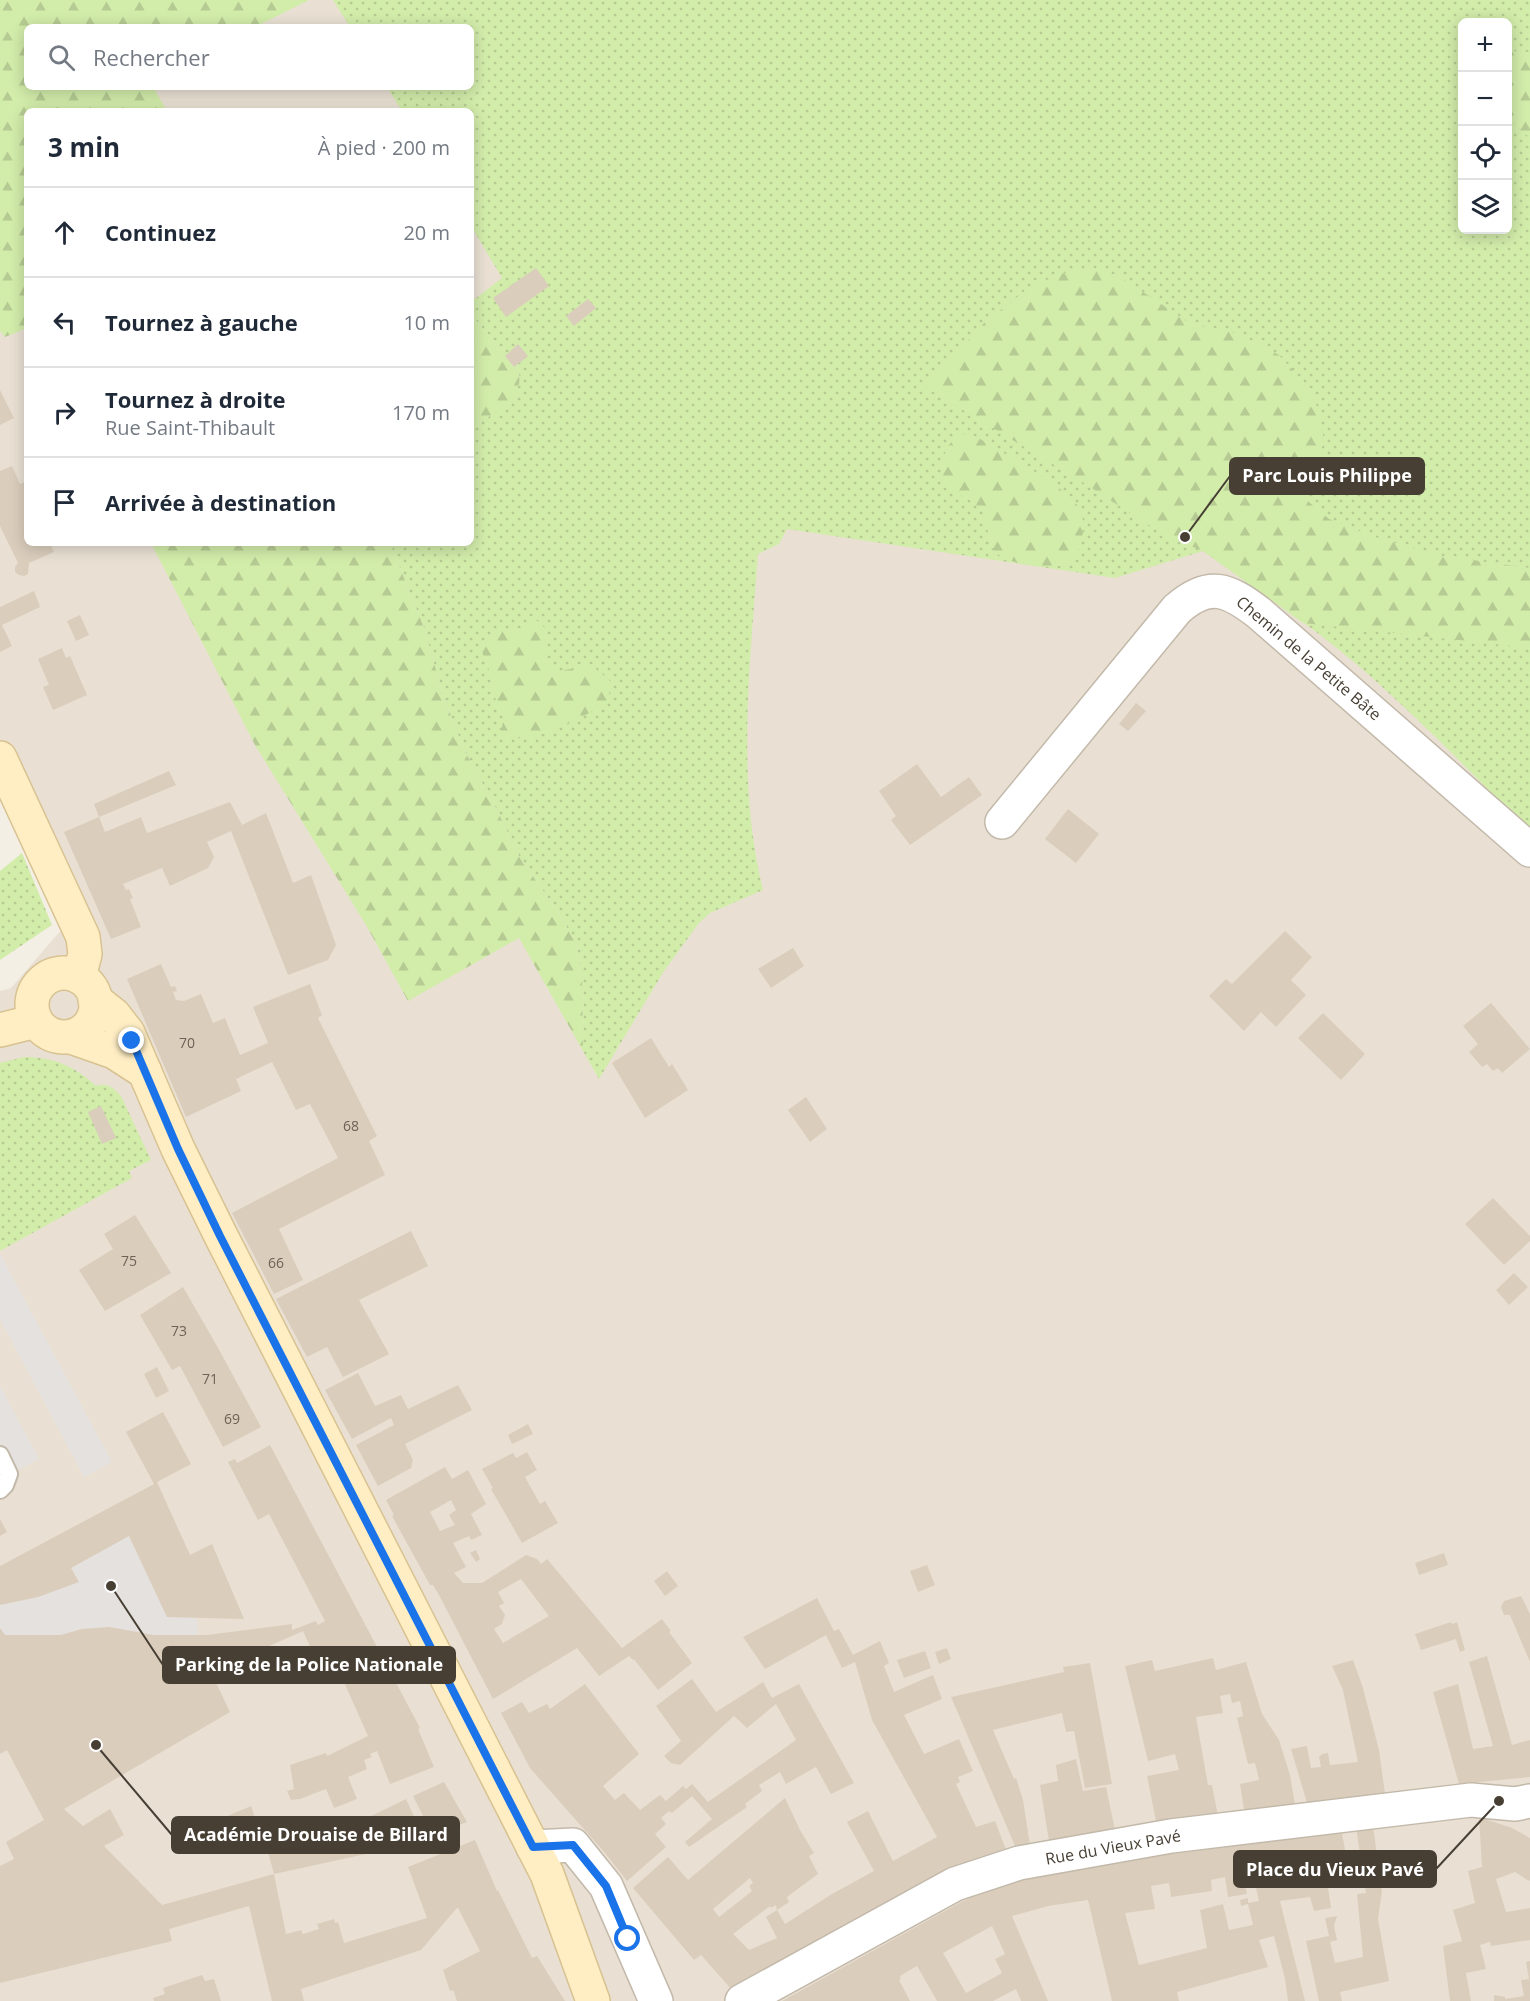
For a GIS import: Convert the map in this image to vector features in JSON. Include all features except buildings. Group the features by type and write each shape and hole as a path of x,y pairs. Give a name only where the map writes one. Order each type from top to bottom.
{"main road":[{"path":"0,758 83,937 85,954 77,984"},
{"path":"145,1072 114,1052 72,1037 51,1035 42,1029 34,1010 40,983 77,984 114,1015 128,1033 145,1072 178,1149 220,1236 548,1874 593,2001"},
{"path":"72,1037 80,1033 93,1019 96,1009 77,984"},
{"path":"0,1007 34,1010"},
{"path":"0,1030 34,1010"}],"street":[{"name":"Chemin de la Petite Bâte","path":"1002,822 1177,609 1194,596 1223,591 1238,597 1259,613 1530,850"},
{"name":"Rue du Vieux Pavé","path":"742,2001 955,1884 1019,1863 1171,1836 1459,1801 1471,1800 1525,1807"},
{"path":"533,1847 573,1845 606,1886 656,2001"}],"lane":[{"path":"0,1455 9,1474 5,1485 0,1490"}],"shaded area":[{"path":"0,0 1530,0 1530,2001 0,2001 0,991 11,988 74,915 0,782"},
{"path":"0,1254 112,1462 84,1477 0,1319"},
{"path":"0,1386 39,1459 16,1471 0,1443"},
{"path":"129,1536 167,1617 197,1618 198,1635 154,1635 109,1627 82,1629 61,1635 5,1635 0,1629 0,1605 38,1597 78,1582 71,1568"}],"green space":[{"path":"0,0 309,0 261,24 24,24 24,90 155,90 165,108 24,108 24,329 5,337 0,331"},
{"path":"333,0 1530,0 1530,832 1431,733 1350,658 1203,551 1115,578 787,529 779,544 758,554 749,680 747,764 755,848 763,890 710,913 699,923 664,971 599,1079 583,1051 582,974 576,943 558,912 520,858 464,750 443,695 424,628 391,546 474,546 474,427 503,405 516,390 519,382 519,374 474,318 474,300 502,278 474,231 474,108 400,108 389,90 474,90 474,24 348,24"},
{"path":"1512,51 1530,52 1530,138 1512,122"},
{"path":"1095,269 1119,276 1191,324 1237,333 1279,355 1303,381 1320,412 1324,443 1313,465 1297,480 1303,497 1329,519 1375,537 1436,555 1530,568 1530,648 1303,623 1203,551 1164,535 1084,483 925,387 985,322 1031,286 1072,270"},
{"path":"474,318 519,374 516,391 495,412 474,427"},
{"path":"963,434 977,437 1032,470 1071,498 1080,509 1083,525 1081,543 1072,558 1066,563 1050,567 1023,564 1004,558 992,548 982,511 953,490 942,476 941,466 950,444"},
{"path":"153,546 391,546 424,628 443,695 464,750 520,858 558,912 576,943 582,974 583,1051 519,938 408,1001 366,925 255,745"},
{"path":"535,619 547,630 547,662 554,672 592,665 610,681 609,701 571,722 541,734 527,738 500,736 504,717 496,701 490,673 481,649 486,639 505,629 522,628"},
{"path":"22,853 52,925 0,960 0,871"},
{"path":"24,1057 35,1057 63,1064 80,1073 96,1086 107,1085 116,1090 151,1160 129,1171 132,1178 0,1251 0,1063"}],"place":[{"name":"Parc Louis Philippe","path":"1185,537"},
{"name":"Parking de la Police Nationale","path":"111,1586"},
{"name":"Académie Drouaise de Billard","path":"96,1745"},
{"name":"Place du Vieux Pavé","path":"1499,1801"}],"route":[{"path":"132,1041 178,1149 220,1236 533,1847 573,1845 606,1886 628,1939"}]}
